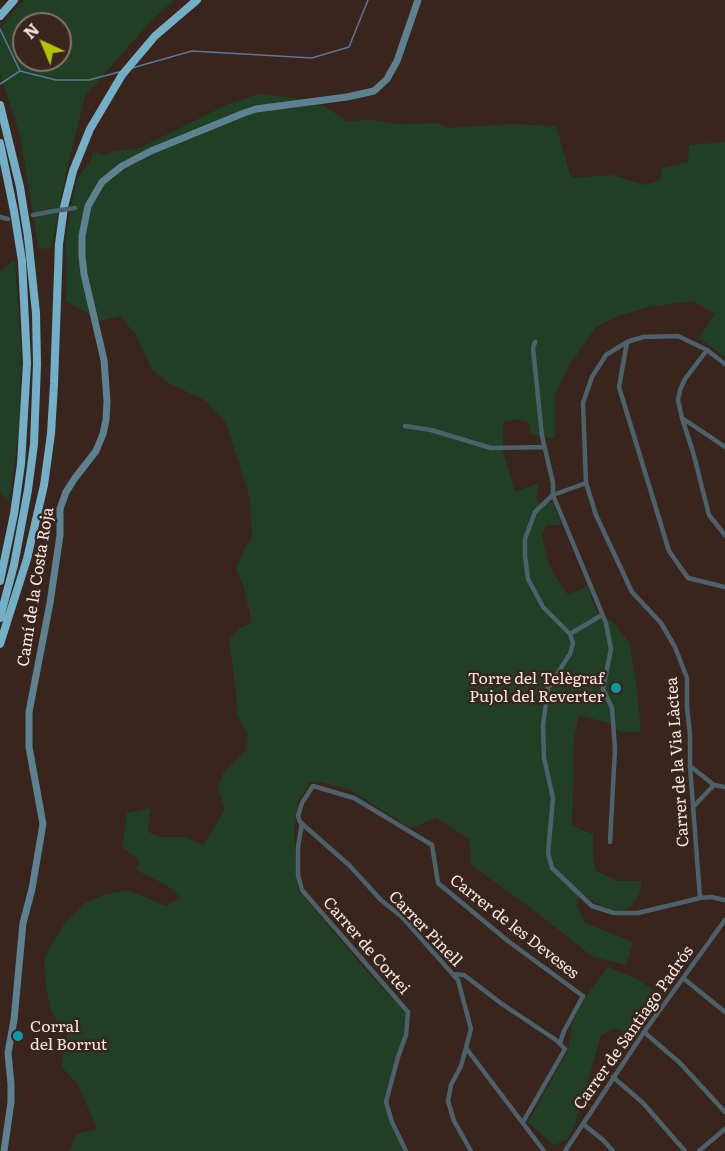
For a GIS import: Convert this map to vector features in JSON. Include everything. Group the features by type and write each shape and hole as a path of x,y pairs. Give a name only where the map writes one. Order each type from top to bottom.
{"highway":[{"path":"0,16 14,0"},
{"path":"0,644 27,559 45,477 54,392 58,244 73,171 90,129 122,75 155,36 197,0"},
{"path":"0,105 20,186 30,245 36,313 37,372 34,444 27,498 14,565 0,618"},
{"path":"0,143 22,261 27,363 26,414 20,472 13,523 0,581"}],"street":[{"name":"Camí de la Costa Roja","path":"4,1151 11,1102 8,1053 14,1020 22,923 32,889 43,824 29,747 29,712 50,603 60,535 60,509 70,485 96,451 103,434 106,410 104,360 82,256 82,236 88,206 102,182 128,162 244,113 256,109 347,97 374,91 387,79 397,61 418,0"},
{"path":"33,214 88,206"},
{"path":"0,217 8,219"},
{"name":"Carrer de la Via Làctea","path":"700,898 690,766 687,678 675,647 661,623 632,592 596,515 586,483 583,403 592,377 606,355 627,342 643,337 678,336 706,350 725,364"},
{"path":"535,342 536,380 544,447 553,483 553,495 606,623 611,649 603,689 612,708 615,749 610,842"},
{"path":"627,342 619,387 669,552 688,578 725,587"},
{"path":"706,350 685,379 678,400 709,515 725,535"},
{"path":"682,418 725,447"},
{"path":"405,426 431,430 491,448 544,447"},
{"path":"586,483 553,495 535,512 525,539 528,579 543,607 570,634 573,643 570,654 548,688 543,725 544,758 553,798 548,853 552,868 592,906 614,913 638,913 700,898 711,897 725,900"},
{"path":"570,634 602,615"},
{"path":"690,766 714,785 725,787"},
{"path":"693,807 714,785"},
{"name":"Carrer de les Deveses","path":"298,816 302,802 313,786 324,788 354,798 432,845 438,883 555,978 583,996 560,1043"},
{"name":"Carrer Pinell","path":"298,816 302,823 349,865 381,900 402,917 458,980 471,1029 461,1066 451,1085 448,1101 454,1121 471,1151"},
{"name":"Carrer de Cortei","path":"302,823 298,848 298,875 302,890 408,1012 406,1035 386,1102 392,1122 406,1151"},
{"name":"Carrer de Santiago Padrós","path":"565,1151 644,1032 725,920"},
{"path":"453,974 464,975 560,1043 565,1049 523,1122"},
{"path":"682,978 725,1012"},
{"path":"644,1032 680,1063 725,1112"},
{"path":"465,1048 544,1151"},
{"path":"613,1077 643,1103 685,1151"},
{"path":"583,1124 613,1151"},
{"path":"699,1151 725,1129"}],"green space":[{"path":"24,0 174,0 151,21 85,96 51,248 39,249 20,136 0,73 0,28 12,14 12,72 72,72 72,12 14,12"},
{"path":"259,94 316,101 347,121 434,123 447,128 512,124 556,126 571,178 612,175 645,185 660,180 662,168 688,162 689,145 725,142 725,357 699,338 715,314 692,301 650,307 618,316 596,327 570,364 555,396 555,439 531,434 529,423 517,419 503,422 503,452 515,492 538,483 537,502 553,503 561,525 546,525 542,536 548,561 555,576 568,595 587,586 598,614 612,621 629,642 636,679 641,732 620,732 608,723 579,715 574,738 572,826 593,834 596,871 618,881 642,881 639,895 631,906 620,912 597,904 580,892 577,906 585,923 633,942 626,965 593,957 471,865 469,839 436,818 411,828 352,791 321,782 310,782 298,801 294,832 298,890 363,967 406,1013 403,1036 384,1102 391,1126 403,1151 70,1151 76,1134 97,1129 78,1085 62,1067 62,1053 67,1036 52,1013 46,989 44,958 64,924 85,903 104,895 128,890 166,906 180,897 168,886 136,870 140,861 122,847 127,813 150,808 148,832 161,837 184,837 203,845 225,810 218,788 222,775 246,750 248,734 237,716 229,640 240,628 252,623 243,585 236,569 244,549 252,538 250,499 226,423 206,401 169,383 152,370 136,335 120,316 100,321 66,301 65,243 72,202 77,179 91,160 93,152 104,155 114,151 140,148 228,104"},
{"path":"15,260 21,349 19,432 9,502 0,493 0,271"},
{"path":"608,967 635,978 661,995 636,1037 615,1028 601,1036 574,1128 567,1140 553,1145 528,1122 568,1051 572,1024 581,1003"}],"waterway":[{"path":"132,68 192,51 312,58 349,47 368,0"},
{"path":"0,29 12,54"},
{"path":"0,84 20,71 56,80 89,80 119,72"}],"place":[{"name":"Torre del Telègraf Pujol del Reverter","path":"616,688"},
{"name":"Corral del Borrut","path":"18,1036"}]}
